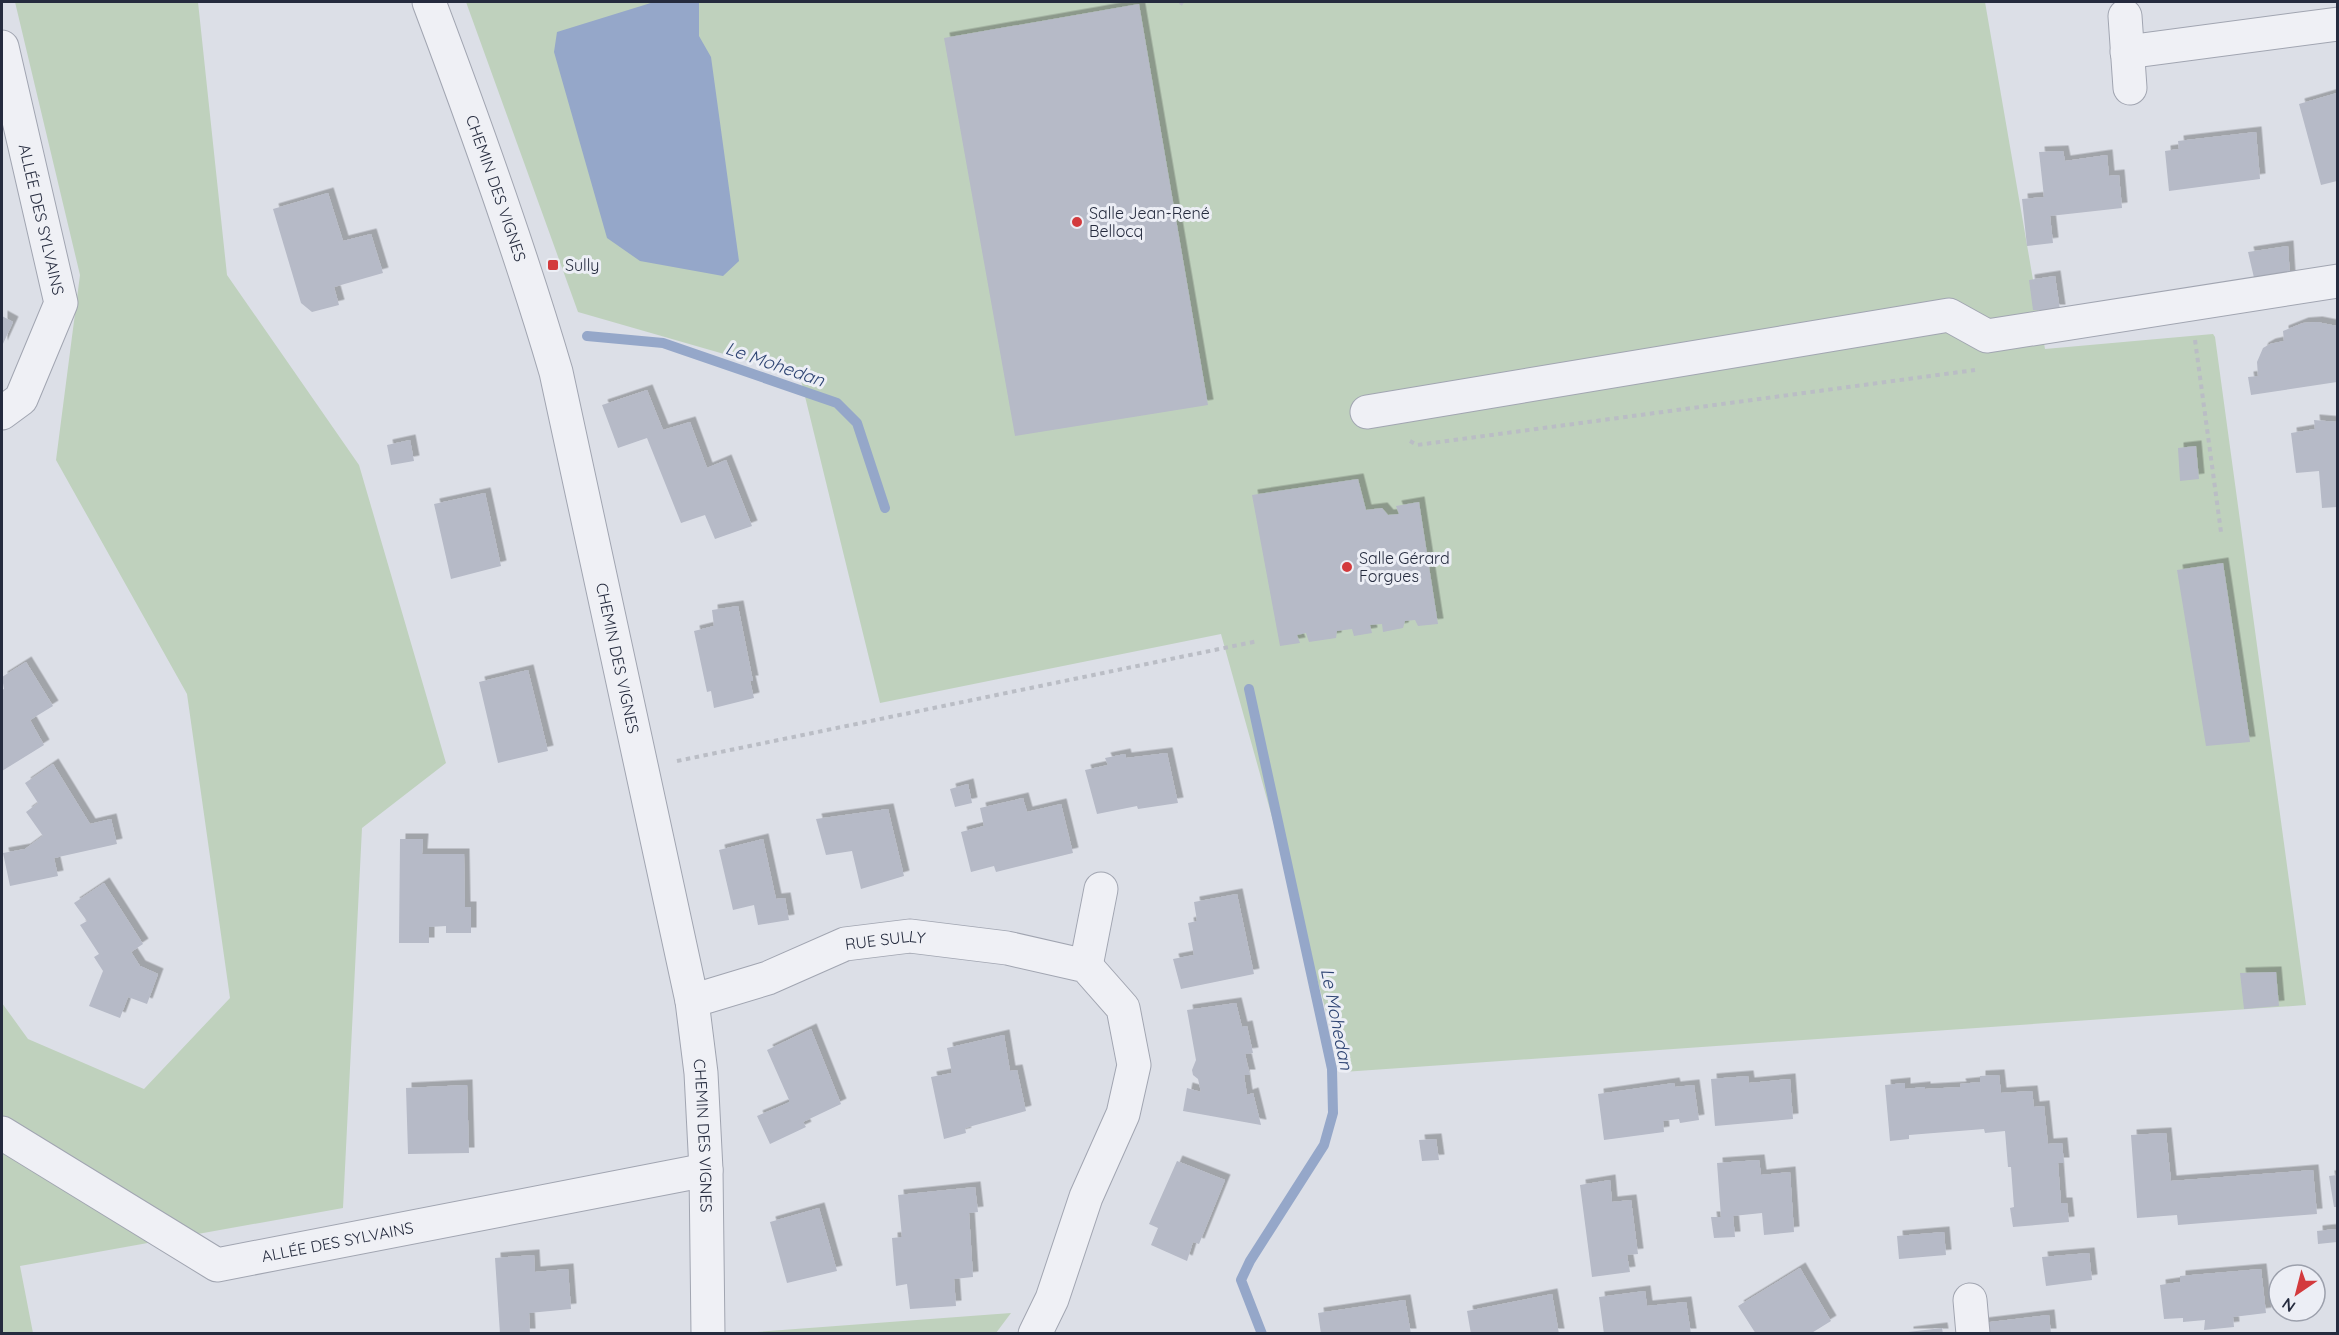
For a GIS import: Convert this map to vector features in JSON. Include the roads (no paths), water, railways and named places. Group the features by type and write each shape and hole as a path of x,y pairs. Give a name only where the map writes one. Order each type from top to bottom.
{"street":[{"name":"CHEMIN DES VIGNES","path":"429,2 488,160 531,286 556,372 692,1001 701,1073 706,1170 708,1334"},
{"path":"2125,16 2130,88"},
{"path":"2127,52 2337,24"},
{"name":"ALLÉE DES SYLVAINS","path":"2,47 61,303 21,399 2,413"},
{"path":"1367,412 1949,315 1987,336 2337,281"},
{"path":"1035,1334 1052,1299 1086,1197 1123,1114 1134,1065 1123,1008 1086,966 1101,889"},
{"name":"RUE SULLY","path":"692,1001 768,978 845,944 910,936 1007,948 1086,966"},
{"name":"ALLÉE DES SYLVAINS","path":"2,1133 217,1265 706,1170"},
{"path":"1970,1300 1973,1334"}],"water":[{"path":"654,2 699,2 699,36 711,57 739,261 723,276 640,261 607,238 554,52 557,32"}],"waterway":[{"name":"Le Mohedan","path":"587,336 663,343 837,403 857,423 885,508"},
{"name":"Le Mohedan","path":"1249,689 1332,1069 1333,1113 1324,1145 1250,1261 1241,1280 1262,1334"}],"place":[{"name":"Salle Jean-René Bellocq","path":"1077,222"},
{"name":"Sully","path":"553,265"},
{"name":"Salle Gérard Forgues","path":"1347,567"}]}
